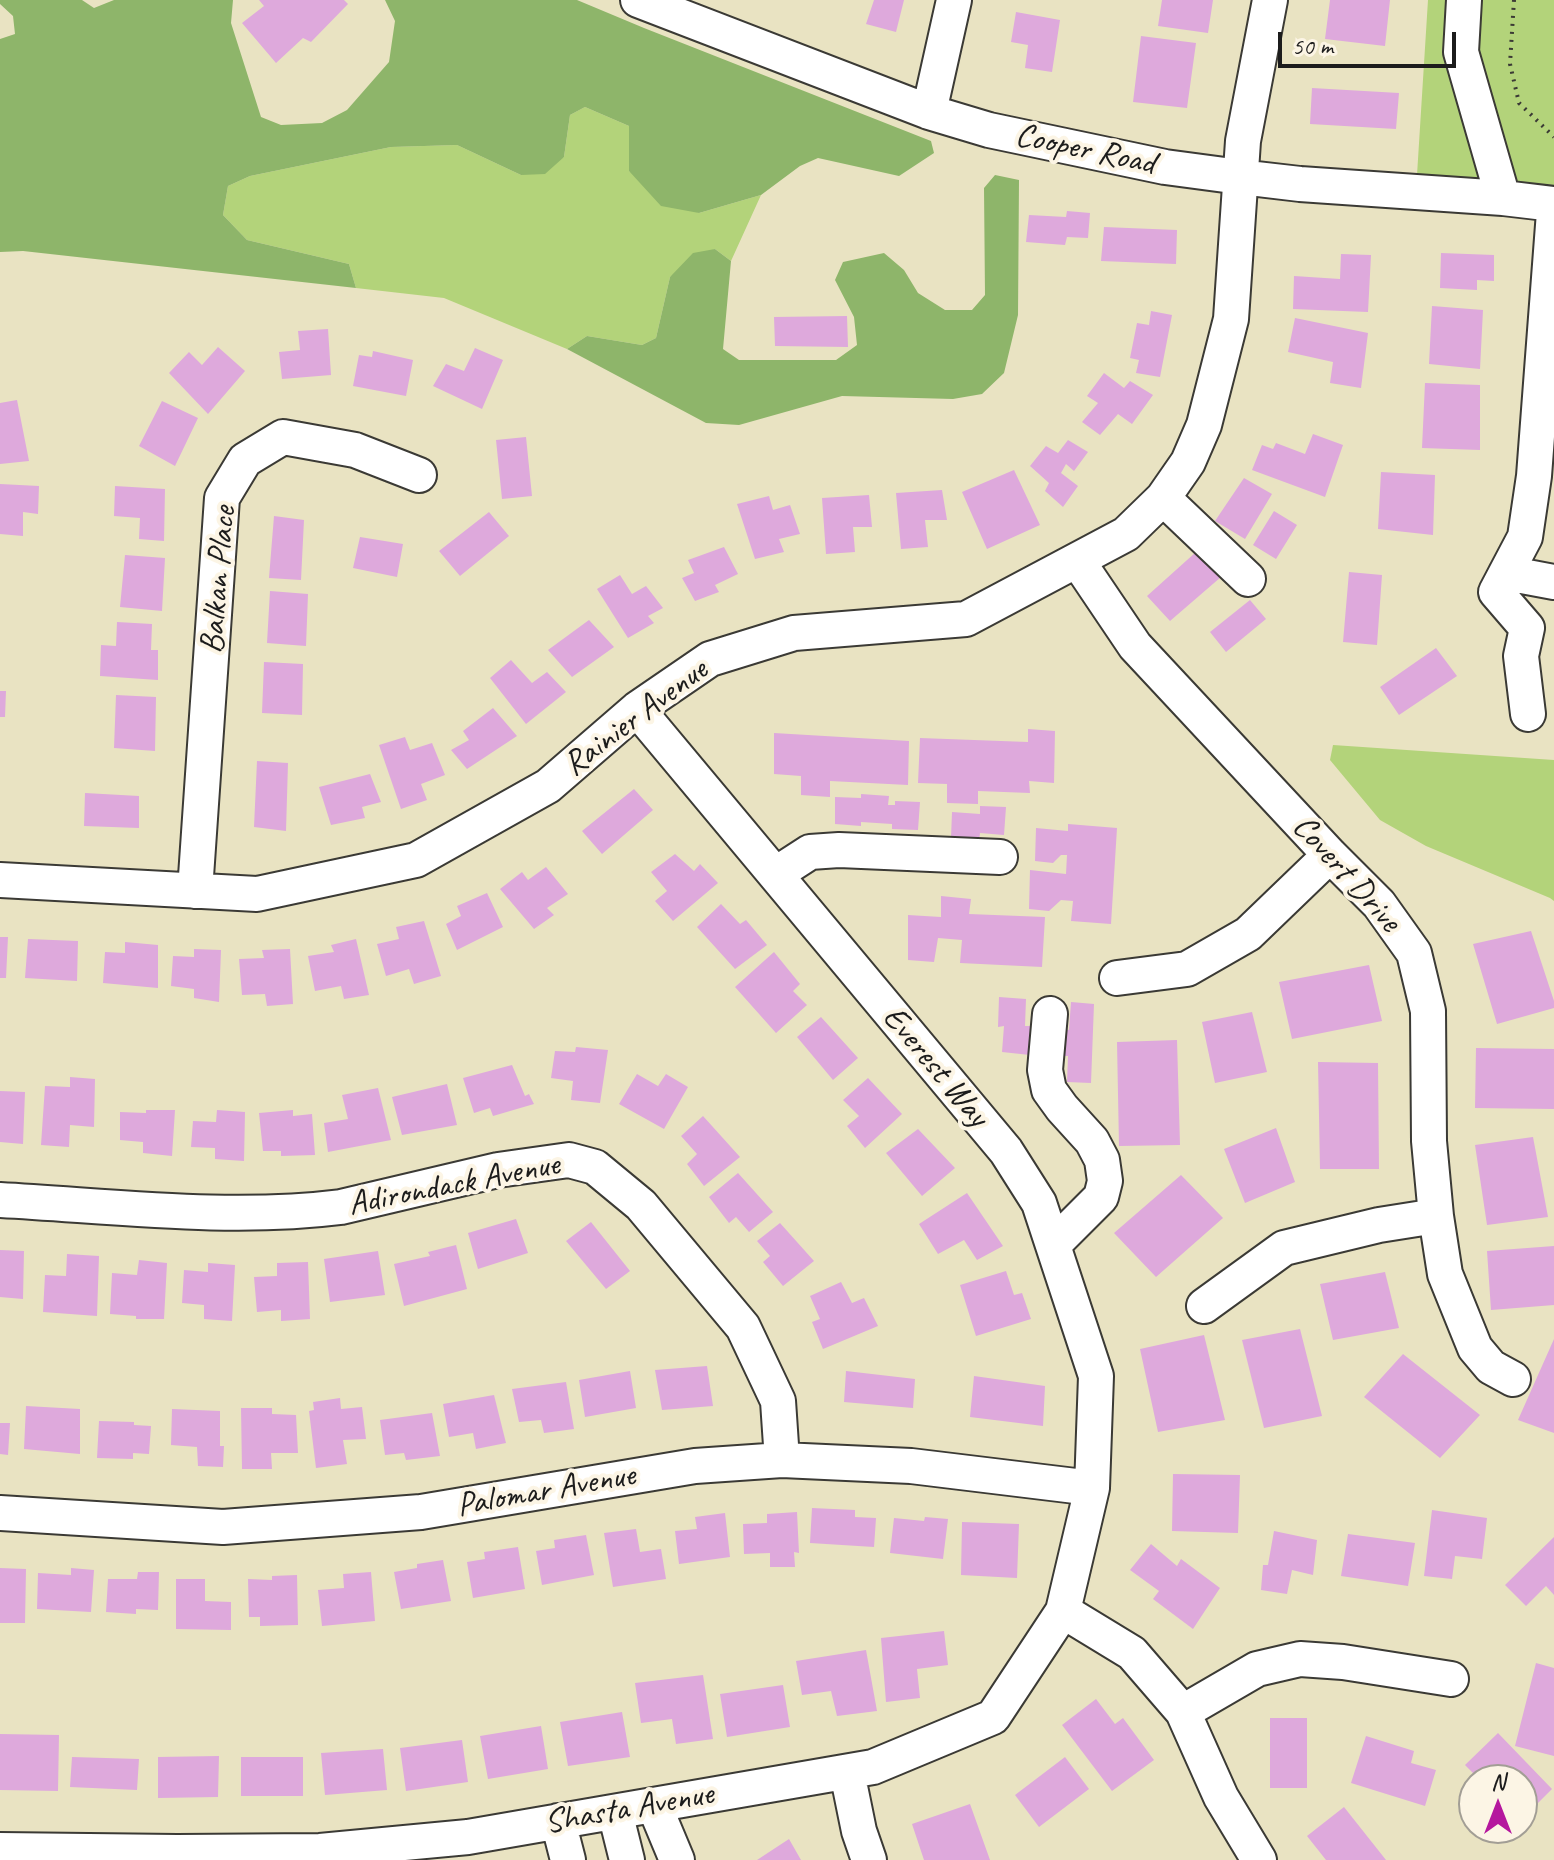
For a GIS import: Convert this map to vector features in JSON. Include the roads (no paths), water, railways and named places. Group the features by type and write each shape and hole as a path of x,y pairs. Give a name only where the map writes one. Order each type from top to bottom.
{"street":[{"name":"Cooper Road","path":"638,0 929,112 1004,134 1165,167 1240,177 1554,204"},
{"path":"929,112 954,0"},
{"name":"Rainier Avenue","path":"0,880 257,894 416,860 548,786 637,709 710,659 794,633 966,619 1126,534 1163,498 1188,462 1204,425 1231,319 1243,141 1270,0"},
{"path":"1464,0 1461,52 1503,198"},
{"path":"1501,583 1525,537 1534,476 1548,369 1554,212"},
{"name":"Balkan Place","path":"195,891 222,498 245,460 283,437 355,450 419,475"},
{"path":"1163,498 1248,579"},
{"name":"Covert Drive","path":"1077,560 1135,646 1379,904 1414,953 1428,1011 1429,1141 1445,1274 1475,1348 1491,1367 1513,1379"},
{"path":"1501,583 1554,582"},
{"path":"1501,583 1527,628 1521,656 1528,714"},
{"path":"1524,648 1554,619"},
{"name":"Everest Way","path":"637,709 1006,1151 1039,1203 1096,1376 1092,1488"},
{"path":"776,874 810,852 839,850 1000,857"},
{"path":"1117,978 1187,969 1224,948 1248,934 1330,855"},
{"path":"1050,1014 1045,1070 1049,1090 1092,1141 1102,1160 1105,1181 1101,1197 1053,1245"},
{"name":"Adirondack Avenue","path":"0,1200 205,1212 319,1210 512,1168 569,1160 595,1167 641,1205 743,1327 778,1401 782,1460"},
{"path":"1204,1306 1284,1248 1379,1225 1436,1216"},
{"name":"Palomar Avenue","path":"0,1513 238,1526 421,1512 695,1466 782,1460 911,1466 1092,1488"},
{"name":"Shasta Avenue","path":"0,1850 125,1855 177,1852 320,1856 468,1837 873,1767 993,1717 1063,1611 1092,1488"},
{"path":"1063,1611 1132,1653 1183,1712 1221,1797 1259,1860"},
{"path":"1183,1712 1257,1669 1300,1659 1343,1662 1451,1679"},
{"path":"847,1772 859,1831 869,1860"},
{"path":"654,1805 677,1860"},
{"path":"615,1812 627,1860"},
{"path":"558,1821 568,1860"}]}
